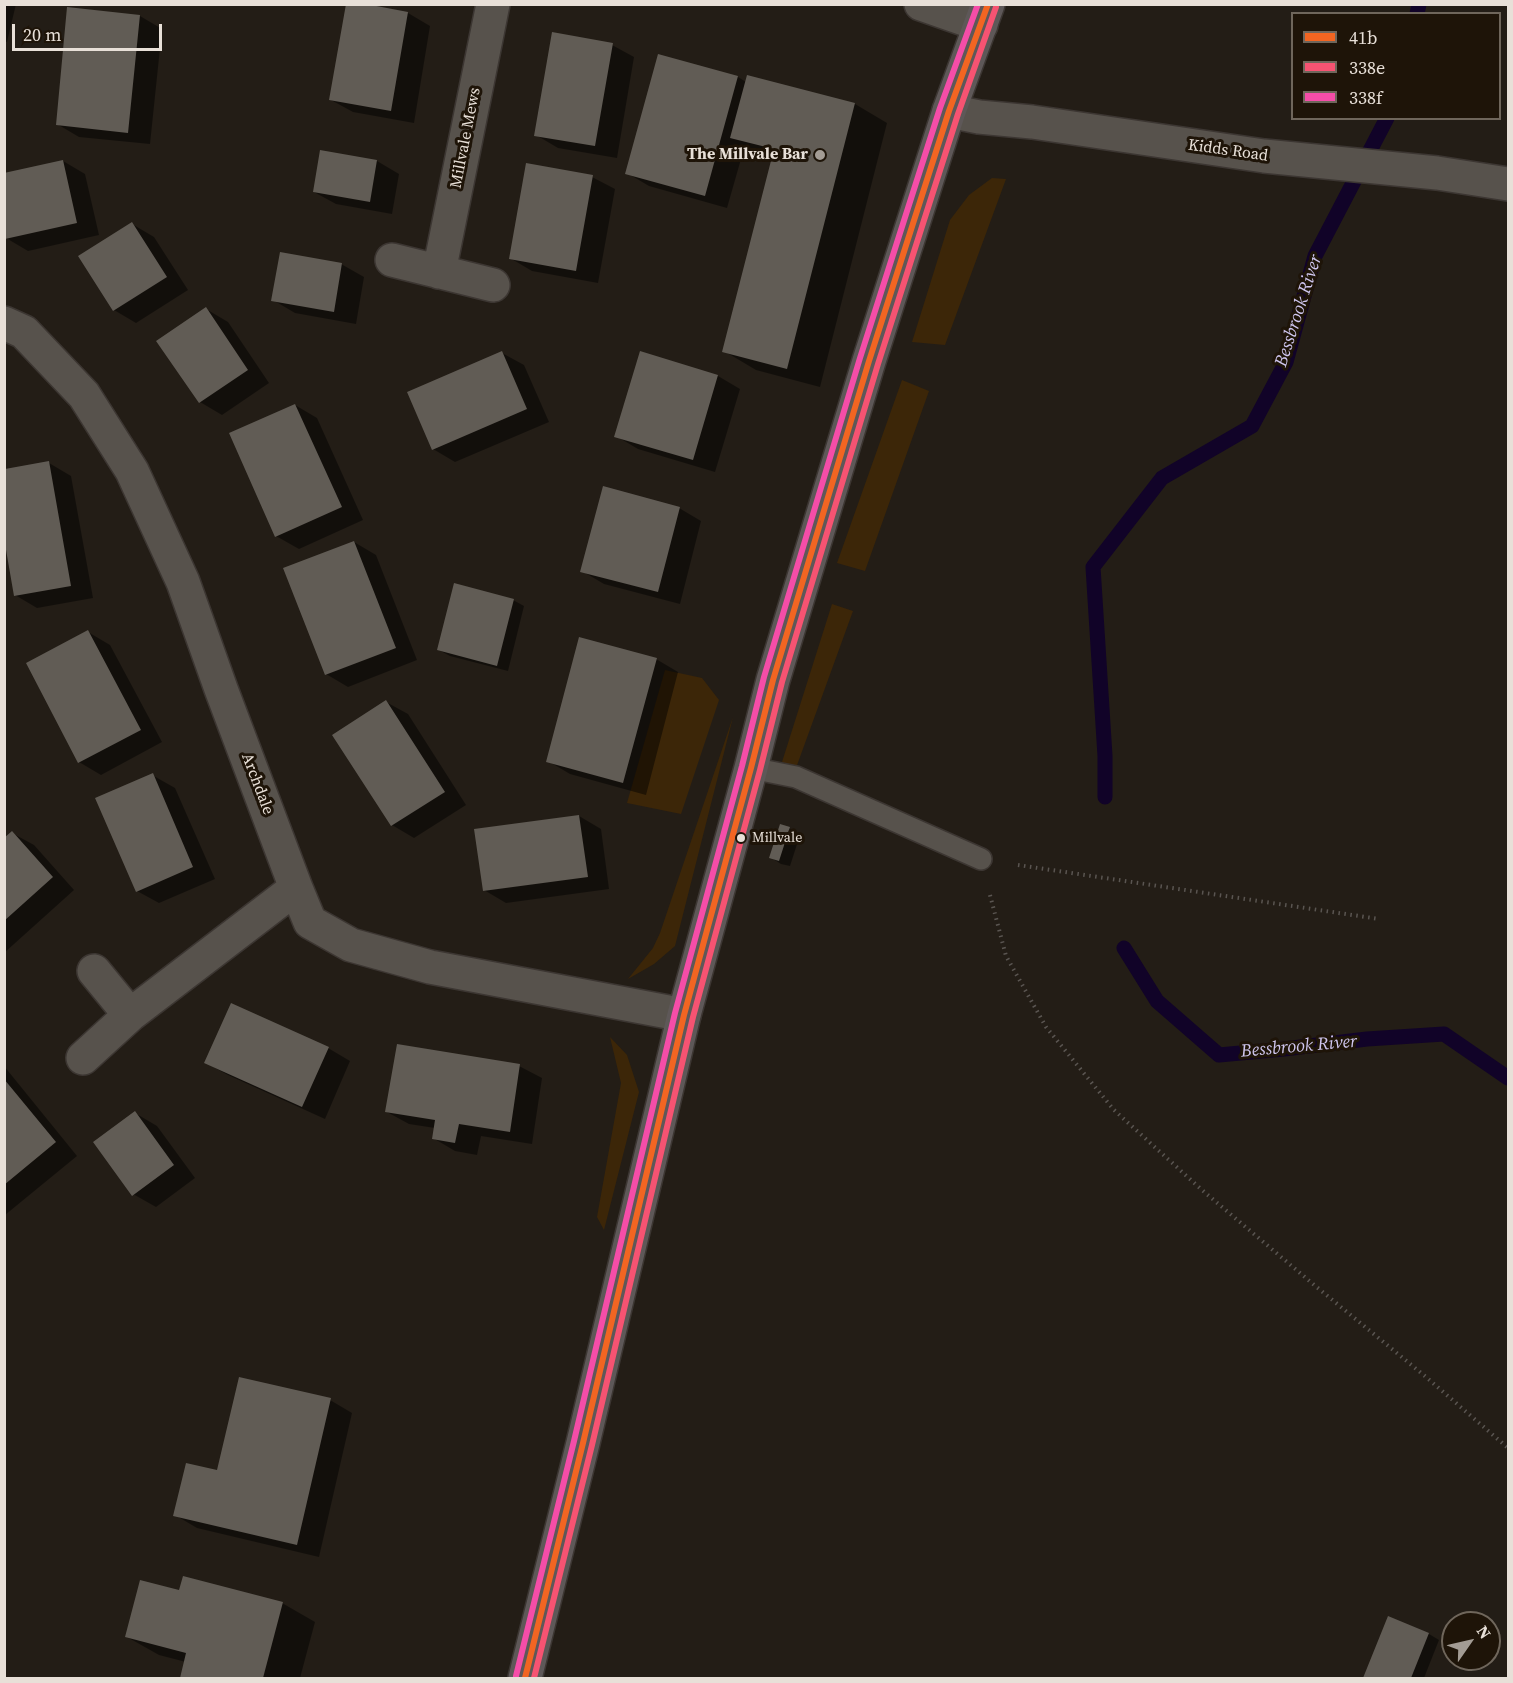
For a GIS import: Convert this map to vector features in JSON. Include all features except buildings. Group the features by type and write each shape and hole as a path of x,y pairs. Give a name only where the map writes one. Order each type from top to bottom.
{"main road":[{"path":"525,1678 684,1015 773,680 869,361 949,111 984,15"}],"street":[{"name":"Millvale Mews","path":"438,272 493,4"},
{"path":"921,4 984,15"},
{"name":"Kidds Road","path":"949,111 1264,156 1509,184"},
{"path":"392,260 493,285"},
{"name":"Archdale","path":"4,323 24,332 84,395 132,471 183,582 221,689 310,922 351,945 430,967 684,1015"},
{"path":"83,1058 130,1015 296,888"},
{"path":"94,971 130,1015"}],"lane":[{"path":"751,768 796,777 981,859"}],"path":[{"path":"1379,919 981,859 1006,956 1046,1027 1114,1110 1202,1190 1509,1448"}],"shaded area":[{"path":"992,178 1006,179 945,345 912,342 950,220 969,195"},
{"path":"902,380 929,391 865,571 837,563"},
{"path":"832,604 853,611 796,768 782,762"},
{"path":"665,670 702,678 719,700 681,814 627,803"},
{"path":"733,717 675,946 654,964 628,979 653,948 660,933"},
{"path":"610,1037 627,1055 639,1092 604,1230 597,1217 621,1083"}],"waterway":[{"name":"Bessbrook River","path":"1417,12 1419,4"},
{"name":"Bessbrook River","path":"1105,797 1105,756 1093,567 1162,478 1252,426 1286,362 1315,256 1386,120"},
{"name":"Bessbrook River","path":"1124,948 1157,1001 1219,1055 1367,1039 1444,1034 1508,1078"}],"transit line":[{"name":"338f","path":"516,1676 675,1013 764,677 860,358 940,108 978,4"},
{"name":"41b","path":"525,1678 684,1015 773,680 869,361 949,111 988,4"},
{"name":"338e","path":"534,1678 592,1445 693,1017 782,682 878,364 958,114 996,7"}],"place":[{"name":"The Millvale Bar","path":"820,155"},
{"name":"Millvale","path":"741,838"}]}
